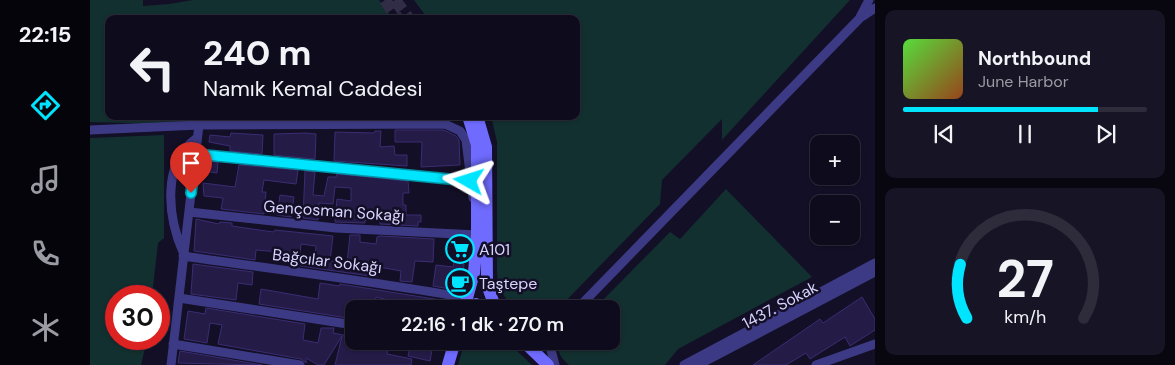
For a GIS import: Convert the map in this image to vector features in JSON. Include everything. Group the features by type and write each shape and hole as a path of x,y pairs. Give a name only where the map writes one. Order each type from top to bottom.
{"main road":[{"path":"467,300 474,273 477,235 477,145 469,120"},
{"path":"478,120 486,146 487,285 493,300"},
{"path":"471,281 472,289 479,293 484,291 487,285"},
{"path":"448,365 450,350"},
{"path":"532,350 548,365"}],"street":[{"path":"860,18 869,0"},
{"path":"586,300 860,18 875,8"},
{"path":"93,129 199,125 445,124 460,131 466,140 469,181 477,218"},
{"path":"171,365 199,125"},
{"path":"184,254 173,228 171,209 172,184 180,155 188,144 197,138"},
{"path":"196,154 469,181"},
{"name":"Gençosman Sokağı","path":"189,212 336,228 477,235"},
{"name":"Bağcılar Sokağı","path":"184,254 338,279 389,284 448,300"},
{"path":"684,365 875,263"},
{"name":"1437. Sokak","path":"698,365 875,272"},
{"path":"179,298 345,324"},
{"path":"173,344 300,365"},
{"path":"816,365 875,344"},
{"path":"551,350 555,365"}],"green space":[{"path":"90,0 143,0 143,6 193,0 379,0 390,15 105,15 105,120 408,120 199,125 90,122"},
{"path":"414,0 850,0 722,140 722,119 662,180 660,204 567,300 507,300 499,289 497,273 497,142 492,120 580,120 580,15 425,15"},
{"path":"164,135 164,238 158,243 153,285 105,285 105,350 144,350 141,365 90,365 90,138"},
{"path":"726,189 812,277 678,349 665,365 569,365 559,350 620,350 620,300 603,300 670,232 680,239"},
{"path":"462,350 516,350 532,365 458,365"}],"building":[{"path":"395,130 444,130 456,136 459,140 460,165 421,167 422,142 395,142"},
{"path":"375,131 381,131 380,147 394,146 395,155 407,155 407,166 334,161 335,132 374,133"},
{"path":"231,133 263,135 262,154 230,151 230,146 209,142 210,135 230,137"},
{"path":"274,134 316,134 315,159 274,155"},
{"path":"205,161 218,162 217,173 203,171"},
{"path":"239,165 298,170 296,184 264,180 262,192 266,192 264,214 221,209 223,198 204,196 203,183 235,187"},
{"path":"305,171 315,172 313,195 324,196 328,177 336,177 337,174 408,181 409,193 403,193 403,205 406,205 406,215 421,215 421,222 418,222 418,226 380,224 380,221 365,220 365,223 335,222 337,199 351,201 351,188 335,187 333,204 319,203 318,220 303,218"},
{"path":"280,195 294,197 291,217 277,215"},
{"path":"196,219 219,224 220,222 232,223 232,226 273,232 275,230 333,236 330,261 347,263 350,235 360,235 360,242 376,244 377,237 380,236 434,239 433,262 415,261 412,282 400,281 401,271 379,267 377,277 300,266 301,258 315,259 316,246 301,244 300,254 256,250 255,260 194,251"},
{"path":"454,262 464,264 462,288 455,287 455,290 433,286 436,265 453,267"},
{"path":"193,264 253,272 252,285 238,283 236,300 191,294"},
{"path":"320,283 339,286 340,284 440,300 388,300 376,297 376,300 345,300 345,318 259,304 261,289 318,299"},
{"path":"862,297 875,319 875,330 850,346 845,337 810,359 806,353 786,365 753,365 820,319 823,323"},
{"path":"206,308 305,324 303,340 318,343 321,328 334,328 333,333 345,335 345,350 388,350 387,354 412,359 411,365 335,365 342,336 324,365 318,365 306,358 306,363 301,359 218,344 222,325 210,323 207,343 184,339 188,311 205,314"},
{"path":"409,350 432,350 430,361 408,356"},
{"path":"180,351 262,365 178,363"}],"tunnel":[{"path":"385,0 395,15"},
{"path":"395,0 406,15"}],"place":[{"name":"A101","path":"460,249"},
{"name":"Taştepe","path":"460,283"}],"route":[{"path":"191,193 196,154 469,181"}]}
